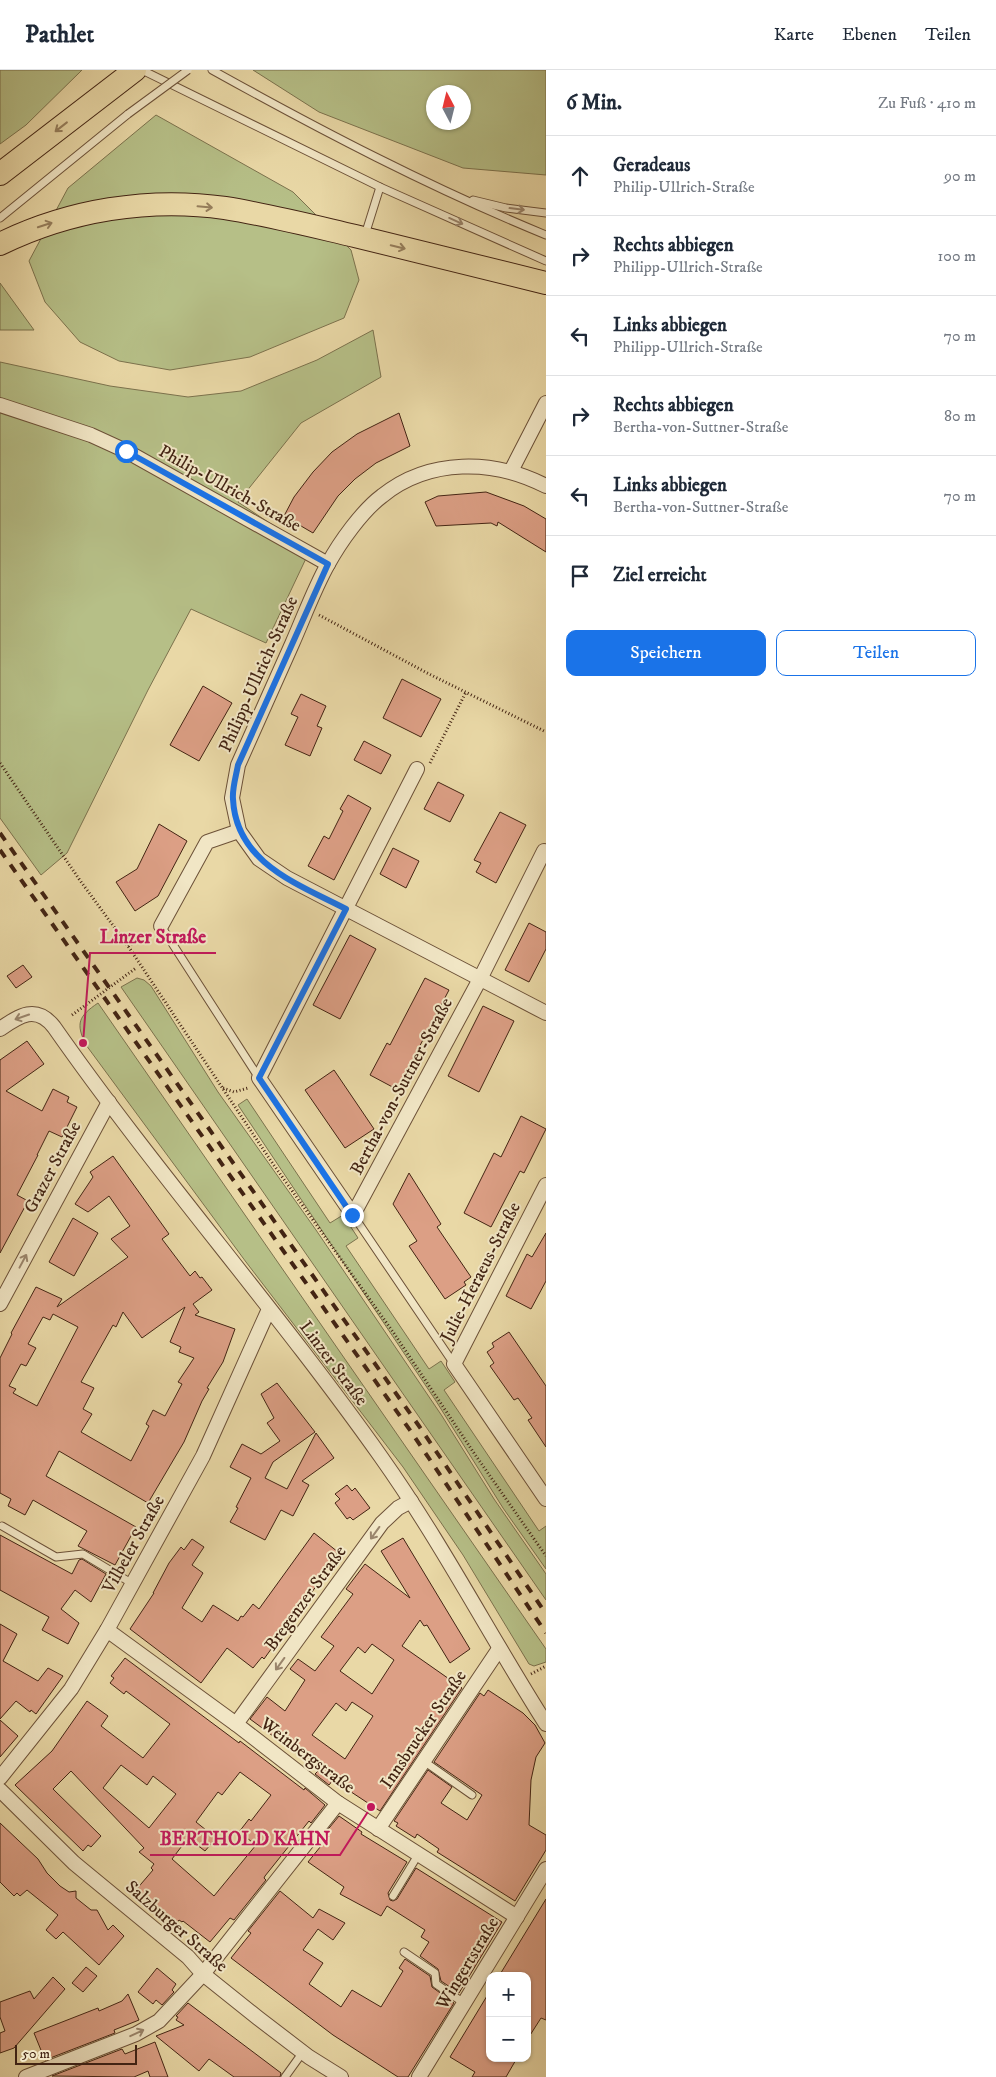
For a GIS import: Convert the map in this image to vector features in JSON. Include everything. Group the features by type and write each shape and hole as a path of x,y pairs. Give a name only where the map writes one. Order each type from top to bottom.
{"main road":[{"path":"0,174 136,70"},
{"path":"0,244 34,229 93,212 126,207 182,205 223,208 253,214 364,238 546,283"}],"street":[{"path":"511,471 546,403"},
{"name":"Philip-Ullrich-Straße","path":"0,405 91,434 126,451 328,564"},
{"name":"Philipp-Ullrich-Straße","path":"546,486 511,471 488,466 459,466 432,471 405,480 381,496 359,519 328,564 238,765 232,798 239,831 259,859 287,878 546,1013"},
{"path":"259,1078 417,770"},
{"path":"161,926 207,842 239,831"},
{"path":"480,978 544,851"},
{"name":"Bertha-von-Suttner-Straße","path":"259,1078 352,1215 480,978"},
{"name":"Linzer Straße","path":"0,1029 27,1014 35,1014 46,1018 351,1416 411,1501 546,1724"},
{"name":"Grazer Straße","path":"0,1304 109,1102"},
{"name":"Julie-Heraeus-Straße","path":"546,1185 454,1364 546,1499"},
{"name":"Vilbeler Straße","path":"0,1778 71,1689 107,1630 203,1456 269,1310"},
{"name":"Bregenzer Straße","path":"236,1724 382,1523 398,1508 411,1501"},
{"name":"Weinbergstraße","path":"107,1630 236,1724 338,1803 517,1917"},
{"name":"Innsbrucker Straße","path":"378,1829 425,1762 499,1649"},
{"name":"Salzburger Straße","path":"0,1790 74,1863 188,1957 202,1974 303,2052 341,2077"},
{"path":"26,2077 150,2027 170,2011 202,1974 338,1803"},
{"name":"Wingertstraße","path":"419,2077 546,1868"}],"lane":[{"path":"142,70 380,187 546,262"},
{"path":"0,218 128,114 188,70"},
{"path":"212,70 267,100 455,195 546,235"},
{"path":"364,238 380,187"},
{"path":"455,195 506,208 546,213"},
{"path":"161,926 259,1078"},
{"path":"352,1215 454,1364"},
{"path":"2,1526 56,1556 83,1554 133,1584"},
{"path":"425,1762 472,1795"},
{"path":"393,1896 418,1854"},
{"path":"404,1952 435,1973 436,1984 464,2002"},
{"path":"285,2077 303,2052"}],"path":[{"path":"308,609 546,732"},
{"path":"417,770 430,764 466,692"},
{"path":"0,763 79,879 128,946 222,1088 546,1556"},
{"path":"128,946 146,935"},
{"path":"72,1014 140,965"},
{"path":"222,1088 234,1092 249,1087 259,1078"},
{"path":"534,1672 546,1666"}],"green space":[{"path":"0,70 82,70 26,125 0,144"},
{"path":"253,70 546,70 546,175 463,168 319,112"},
{"path":"156,115 293,192 351,250 359,280 344,318 250,357 170,370 119,361 80,342 45,302 29,261 68,188"},
{"path":"0,283 34,330 0,330"},
{"path":"373,330 381,377 301,423 238,502 310,550 266,643 191,609 148,690 67,853 41,875 0,818 0,362 110,386 188,397 241,391 317,360"},
{"path":"137,978 144,980 151,986 218,1092 316,1230 442,1416 494,1499 546,1574 546,1600 121,987"},
{"path":"98,1003 546,1649 546,1662 534,1666 529,1664 463,1555 403,1467 246,1262 86,1045 81,1031 81,1021 83,1016"},
{"path":"247,1099 330,1223 343,1215 358,1238 346,1246 429,1369 441,1361 455,1382 444,1390 539,1531 546,1526 546,1569 503,1508 436,1401 238,1105"}],"building":[{"path":"399,413 410,446 376,463 355,479 338,496 313,533 284,516 294,497 313,472 332,452 357,434"},
{"path":"486,492 524,506 546,519 546,552 498,522 497,526 491,523 436,526 425,502 438,496"},
{"path":"402,679 441,699 421,737 383,718"},
{"path":"203,686 232,703 199,761 170,745"},
{"path":"301,694 326,706 317,726 322,728 310,756 285,745 298,717 291,714"},
{"path":"364,741 391,755 381,774 354,760"},
{"path":"438,782 464,795 450,822 424,809"},
{"path":"348,795 371,808 334,880 308,866 324,836 329,839 343,811 340,809"},
{"path":"500,812 526,825 496,883 476,872 481,863 474,860"},
{"path":"159,824 187,841 158,896 135,911 116,882 137,869"},
{"path":"393,848 419,861 406,888 380,874"},
{"path":"529,923 546,932 546,949 529,982 505,970"},
{"path":"350,935 376,949 340,1019 313,1005"},
{"path":"23,965 32,977 16,988 7,976"},
{"path":"425,978 449,990 414,1057 417,1058 400,1091 370,1075 387,1043 390,1045"},
{"path":"483,1006 514,1021 479,1092 448,1076"},
{"path":"27,1041 44,1064 6,1091 42,1111 53,1089 69,1097 67,1102 77,1107 62,1137 49,1131 17,1195 28,1201 0,1253 0,1060"},
{"path":"334,1070 374,1129 345,1148 305,1090"},
{"path":"521,1116 546,1129 524,1173 520,1171 491,1227 464,1213 494,1153 501,1157"},
{"path":"113,1156 169,1234 162,1239 190,1276 195,1271 212,1290 193,1304 199,1312 195,1315 235,1329 223,1362 207,1388 209,1389 184,1442 148,1503 59,1451 46,1476 136,1527 115,1565 78,1546 87,1531 33,1500 25,1515 8,1506 11,1499 0,1493 0,1358 11,1333 36,1287 62,1299 57,1307 128,1257 111,1239 130,1226 109,1196 88,1212 75,1204 93,1177 90,1172","holes":["185,1307 170,1342 181,1347 179,1352 194,1358 178,1382 182,1384 165,1416 153,1410 146,1424 149,1426 131,1461 81,1432 92,1414 83,1409 94,1388 81,1382 113,1325 116,1327 123,1312 142,1338","53,1314 78,1327 37,1406 13,1393 16,1389 9,1386 21,1364 26,1366 36,1348 28,1344 43,1317 50,1320"]},
{"path":"409,1173 441,1224 437,1227 471,1277 464,1282 466,1285 445,1299 409,1246 417,1241 393,1204"},
{"path":"73,1218 98,1233 74,1276 49,1262"},
{"path":"546,1233 546,1281 531,1309 506,1296 527,1254 532,1257"},
{"path":"509,1332 546,1386 546,1447 528,1420 532,1418 518,1398 514,1400 490,1366 494,1363 487,1352 494,1347 492,1343"},
{"path":"277,1383 315,1432 273,1462 265,1478 287,1489 316,1433 334,1458 302,1481 309,1485 293,1516 281,1510 265,1540 230,1522 251,1478 230,1467 242,1444 261,1454 280,1441 267,1423 274,1418 261,1394"},
{"path":"347,1485 352,1491 355,1488 370,1508 353,1520 350,1517 347,1519 335,1503 340,1499 335,1494"},
{"path":"314,1533 338,1552 264,1659 262,1657 253,1668 227,1648 201,1683 130,1629 154,1593 169,1563 181,1547 184,1550 192,1539 204,1547 192,1565 203,1573 182,1608 202,1622 213,1605 238,1621 253,1604 259,1609"},
{"path":"0,1535 72,1574 79,1560 82,1559 106,1574 91,1602 75,1590 61,1609 79,1623 68,1644 42,1630 49,1617 0,1590"},
{"path":"403,1538 470,1649 450,1663 427,1625 424,1626 420,1620 402,1646 462,1688 380,1811 333,1780 329,1785 315,1774 319,1770 250,1719 267,1697 285,1711 305,1680 290,1669 298,1659 315,1671 334,1646 321,1637 353,1594 346,1589 365,1564 410,1598 381,1551","holes":["372,1644 394,1660 372,1694 340,1671 358,1647 365,1653","352,1702 373,1716 345,1759 312,1735 336,1703 346,1711"]},
{"path":"0,1624 17,1634 3,1661 38,1681 48,1668 63,1676 36,1714 31,1710 30,1712 16,1701 0,1719"},
{"path":"125,1658 304,1790 305,1788 325,1805 311,1823 309,1821 265,1876 266,1880 234,1920 230,1918 210,1942 183,1921 179,1920 175,1925 135,1891 153,1870 151,1868 154,1864 139,1852 144,1848 71,1771 53,1789 101,1836 91,1847 88,1845 83,1851 15,1785 52,1751 87,1701 108,1716 101,1726 143,1758 170,1724 126,1691 124,1694 110,1683 114,1678 111,1676","holes":["121,1765 147,1785 153,1776 176,1794 149,1828 103,1788","240,1772 271,1795 251,1821 249,1819 239,1832 256,1845 214,1896 172,1859 188,1838 205,1851 216,1838 196,1822 218,1792 222,1795"]},
{"path":"488,1690 523,1713 535,1725 545,1743 536,1757 531,1780 529,1825 546,1835 546,1850 515,1901 437,1852 439,1849 417,1834 415,1838 396,1826 398,1823 394,1821 428,1770 452,1787 441,1803 467,1820 482,1795 434,1762 480,1693 484,1696"},
{"path":"0,1720 18,1736 0,1757"},
{"path":"339,1816 362,1832 361,1834 407,1862 388,1893 390,1900 397,1899 416,1868 502,1922 459,1993 441,1981 438,1969 420,1956 429,1942 421,1937 425,1930 387,1906 381,1916 340,1894 344,1887 308,1862 329,1836 325,1833"},
{"path":"0,1823 38,1859 47,1873 60,1886 69,1892 76,1891 76,1898 91,1910 97,1910 108,1930 113,1925 124,1936 99,1965 63,1932 56,1939 46,1930 58,1915 27,1890 20,1896 17,1893 14,1896 0,1882"},
{"path":"280,1891 313,1918 319,1909 345,1923 333,1940 318,1929 303,1950 323,1963 309,1984 341,2007 352,1990 381,2007 403,1971 399,1968 405,1959 430,1976 432,1987 454,2003 408,2077 398,2077 333,2035 231,1958 251,1933 248,1931"},
{"path":"546,1899 546,2020 541,2018 531,2034 531,1972 501,1972"},
{"path":"86,1967 97,1976 83,1992 72,1983"},
{"path":"157,1968 176,1984 172,1990 174,1992 162,2005 156,2000 153,2004 138,1992"},
{"path":"53,1977 65,1989 14,2048 0,2053 0,2033 5,2031 0,2017 0,2002 30,1991 34,1999"},
{"path":"128,1994 139,2020 114,2030 115,2033 45,2060 34,2033 98,2008 99,2011 122,2001"},
{"path":"486,1998 486,2062 515,2062 506,2077 472,2077 475,2072 450,2057"},
{"path":"188,2003 281,2073 280,2077 234,2077 209,2059 199,2071 156,2036 184,2025 176,2020 178,2017 176,2016"},
{"path":"155,2042 168,2077 150,2077 148,2071 134,2077 52,2076 122,2049 125,2054"}],"railway":[{"path":"0,833 419,1426 546,1614"},
{"path":"0,850 412,1433 546,1633"}],"place":[{"name":"Linzer Straße","path":"83,1043"},
{"name":"BERTHOLD KAHN","path":"371,1807"}],"route":[{"path":"126,451 328,564 238,765 232,798 239,831 259,859 287,878 346,909 259,1078 352,1215"}]}
